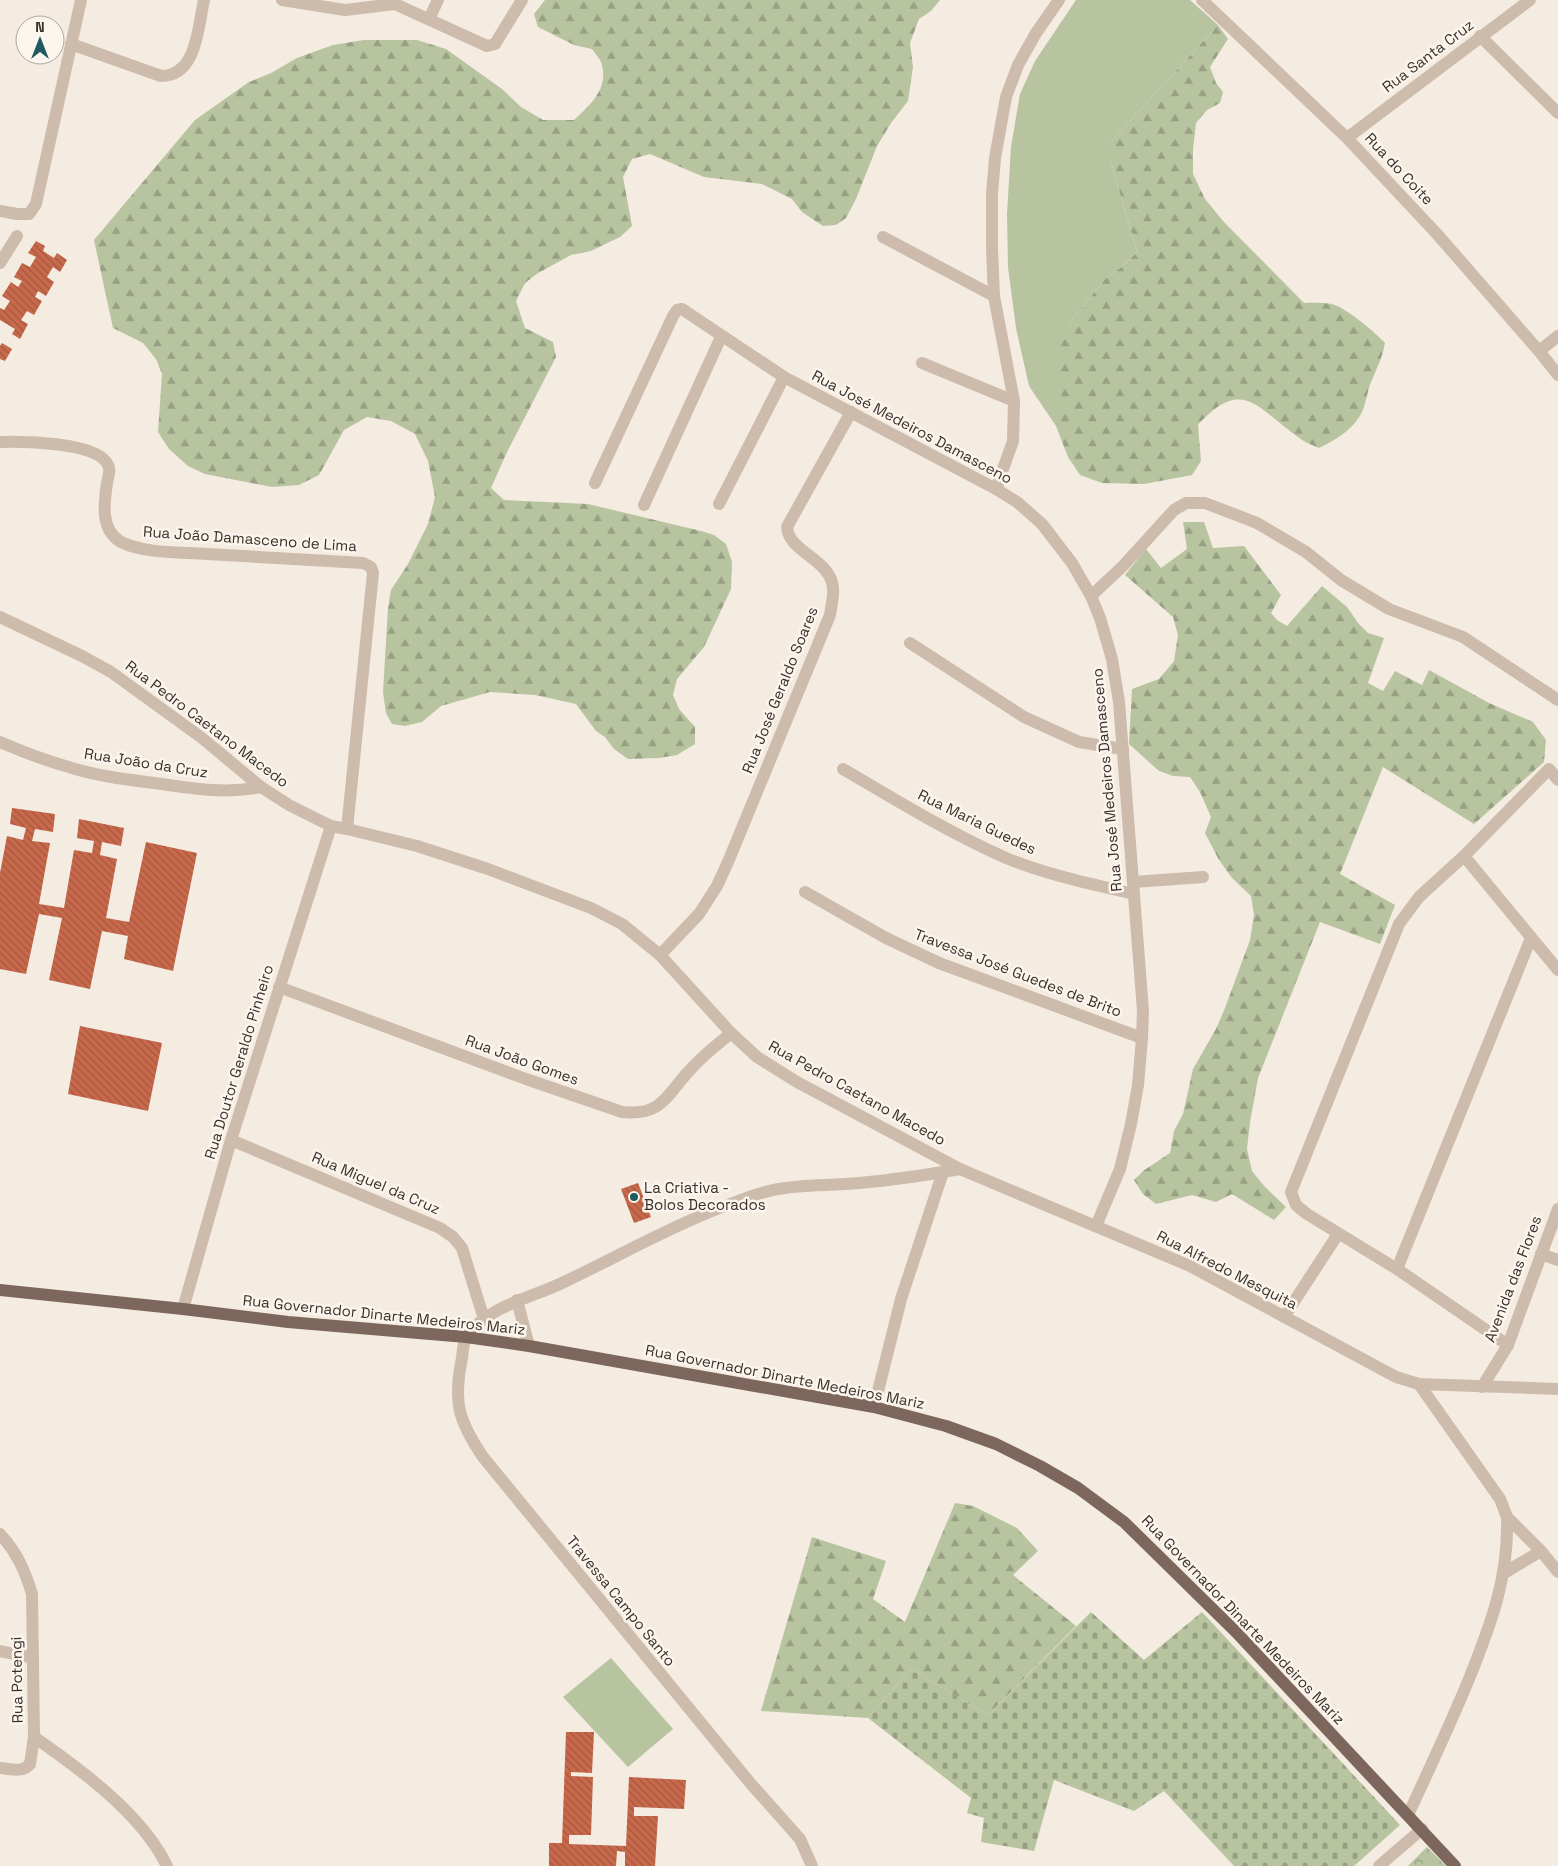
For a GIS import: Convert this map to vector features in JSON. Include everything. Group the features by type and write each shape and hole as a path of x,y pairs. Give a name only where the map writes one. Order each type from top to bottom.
{"main road":[{"name":"Rua Governador Dinarte Medeiros Mariz","path":"0,1290 288,1322 466,1337 529,1346 874,1407 946,1426 996,1444 1078,1488 1124,1522 1236,1632 1455,1866"}],"street":[{"path":"0,211 29,214 33,210 39,194 81,0"},
{"path":"71,44 161,76 172,74 182,69 190,57 204,0"},
{"path":"282,0 345,10 365,4 395,4 477,42 490,46 495,44 522,0"},
{"path":"429,20 438,0"},
{"path":"996,489 1013,441 1014,401 994,296 992,194 995,158 1006,97 1018,65 1036,33 1059,0"},
{"name":"Rua do Coite","path":"1202,0 1347,138 1437,234 1539,350 1558,375"},
{"name":"Rua Santa Cruz","path":"1347,138 1530,0"},
{"path":"1480,36 1558,113"},
{"path":"0,262 17,236"},
{"path":"883,237 994,296"},
{"name":"Rua José Medeiros Damasceno","path":"595,483 673,316 678,310 682,309 784,378 851,412 924,453 996,489 1017,502 1042,524 1072,563 1091,596 1100,618 1112,659 1119,702 1142,1011 1138,1085 1131,1124 1120,1169 1096,1226"},
{"path":"1539,350 1558,336"},
{"path":"644,505 721,337"},
{"path":"922,363 1014,401"},
{"path":"720,504 784,378"},
{"name":"Rua José Geraldo Soares","path":"660,955 699,914 717,886 830,615 834,588 830,576 825,569 792,541 788,535 787,528 851,412"},
{"name":"Rua João Damasceno de Lima","path":"0,442 48,442 78,448 100,456 108,463 110,470 104,510 109,531 120,541 131,545 167,551 363,563 372,567 373,573 347,829"},
{"path":"1091,596 1124,565 1174,510 1186,503 1205,503 1257,523 1306,552 1341,580 1389,609 1463,637 1558,700"},
{"name":"Rua Pedro Caetano Macedo","path":"0,616 111,672 202,738 261,787 289,805 331,826 426,849 488,869 591,908 622,924 660,955 731,1033 757,1057 797,1082 960,1168"},
{"path":"910,643 1024,717 1079,742 1123,749"},
{"name":"Rua João da Cruz","path":"0,742 54,762 97,774 184,788 243,790 261,787"},
{"name":"Rua Maria Guedes","path":"843,769 916,811 1007,858 1057,876 1134,888 1203,877"},
{"path":"1508,1345 1397,1269 1338,1234 1296,1205 1292,1198 1291,1189 1399,924 1419,898 1464,856 1549,769 1558,780"},
{"name":"Rua Doutor Geraldo Pinheiro","path":"183,1309 231,1140 331,826"},
{"path":"1464,856 1558,970"},
{"name":"Travessa José Guedes de Brito","path":"805,892 886,938 939,963 1142,1038"},
{"path":"1397,1269 1531,938"},
{"name":"Rua João Gomes","path":"279,987 535,1083 622,1112 647,1111 662,1104 689,1071 731,1033"},
{"name":"Rua Miguel da Cruz","path":"231,1140 421,1219 453,1237 462,1248 484,1319"},
{"path":"466,1337 484,1319 517,1300 560,1284 699,1216 752,1196 773,1190 858,1183 960,1168"},
{"name":"Rua Alfredo Mesquita","path":"960,1168 1190,1266 1396,1377 1419,1384 1558,1389"},
{"path":"874,1407 900,1299 943,1172"},
{"name":"Avenida das Flores","path":"1482,1387 1508,1345 1558,1209"},
{"path":"1284,1317 1338,1234"},
{"path":"1541,1254 1558,1260"},
{"path":"517,1300 529,1346"},
{"name":"Travessa Campo Santo","path":"466,1337 457,1396 460,1416 478,1450 605,1608 751,1784 800,1839 812,1866"},
{"path":"1419,1384 1500,1499 1508,1517 1541,1551 1558,1572"},
{"path":"1408,1815 1447,1733 1490,1626 1504,1573 1508,1539 1508,1517"},
{"name":"Rua Potengi","path":"0,1534 12,1547 26,1572 32,1594 34,1737 67,1760 111,1796 145,1833 167,1866"},
{"path":"1504,1573 1541,1551"},
{"path":"0,1651 33,1658"},
{"path":"0,1768 21,1770 28,1767 34,1737"},
{"path":"1379,1866 1422,1829"}],"green space":[{"path":"545,0 940,0 931,11 919,19 910,43 913,67 908,101 891,123 877,146 856,199 846,218 836,225 823,226 802,212 792,199 762,184 704,177 650,154 632,159 623,177 632,226 620,237 591,251 571,255 538,273 525,283 516,301 525,328 553,342 556,357 507,452 491,488 504,500 588,504 701,531 714,535 726,544 732,562 731,589 704,647 677,679 673,695 679,709 695,727 695,744 677,755 659,758 628,759 614,749 605,737 596,731 576,704 535,695 490,692 441,706 422,722 405,726 392,724 386,713 383,692 388,608 391,590 408,564 428,524 435,497 428,461 415,434 391,421 367,417 344,430 319,475 299,485 272,487 205,474 188,466 169,449 158,432 162,374 156,359 143,343 113,328 94,240 195,120 249,82 271,73 297,58 333,45 364,40 417,40 446,49 502,89 521,107 543,120 574,120 592,102 601,88 603,71 601,62 592,49 574,45 538,27 534,14"},
{"path":"1076,0 1190,0 1218,25 1110,143 1110,159 1137,252 1123,266 1105,279 1071,321 1056,354 1056,426 1029,386 1016,328 1008,267 1007,214 1011,147 1020,94 1035,61"},
{"path":"1218,25 1228,39 1210,67 1216,83 1223,92 1220,103 1207,110 1196,123 1193,150 1193,174 1205,199 1223,221 1304,303 1335,305 1381,338 1385,343 1384,349 1369,386 1364,407 1357,421 1346,432 1319,448 1300,439 1260,408 1249,402 1238,400 1226,402 1213,410 1198,425 1201,461 1192,475 1144,484 1102,483 1080,475 1068,457 1056,426 1056,354 1062,337 1071,321 1105,279 1123,266 1137,252 1110,159 1110,143"},
{"path":"1183,522 1204,522 1213,548 1244,546 1281,595 1271,613 1277,620 1287,626 1322,586 1347,607 1368,633 1384,638 1368,683 1383,691 1395,671 1422,685 1429,670 1489,703 1533,722 1546,740 1544,762 1474,824 1383,767 1340,874 1395,905 1380,944 1320,922 1258,1078 1247,1149 1252,1171 1264,1186 1286,1207 1274,1220 1232,1194 1216,1202 1192,1195 1156,1204 1143,1194 1134,1180 1143,1171 1170,1153 1174,1131 1183,1114 1193,1069 1216,1029 1225,1008 1250,940 1254,915 1251,896 1232,878 1219,860 1205,833 1211,817 1200,792 1190,777 1173,776 1159,771 1129,744 1132,689 1159,679 1174,661 1178,635 1173,617 1125,575 1146,549 1161,568 1187,549"},
{"path":"955,1503 973,1506 1017,1528 1038,1551 1013,1575 1076,1626 988,1715 911,1669 868,1718 761,1711 812,1537 886,1561 873,1599 905,1622"},
{"path":"1091,1612 1144,1660 1202,1612 1400,1825 1354,1866 1234,1866 1164,1791 1134,1811 1054,1780 1034,1851 981,1842 984,1818 967,1813 971,1798 868,1718 911,1669 988,1715"},
{"path":"611,1658 673,1729 628,1767 563,1697"},
{"path":"1427,1847 1446,1866 1408,1866"}],"building":[{"path":"36,241 45,246 43,251 54,258 57,253 67,260 60,272 53,267 47,277 54,282 46,296 38,291 35,297 42,301 34,315 27,311 21,320 28,324 20,339 12,334 15,329 0,320 0,308 4,310 10,301 2,296 11,282 18,287 22,281 14,277 22,263 30,267 36,257 28,253"},
{"path":"2,343 12,349 5,361 0,359 0,346"},
{"path":"12,808 55,814 53,832 35,829 32,841 50,843 39,904 64,908 74,850 92,853 94,841 77,838 79,819 124,828 121,846 102,842 100,855 117,859 106,918 129,922 146,842 197,853 173,971 124,959 128,936 102,931 90,989 49,980 62,918 39,914 26,974 0,969 0,873 7,836 23,840 26,828 10,824"},
{"path":"80,1026 162,1043 148,1111 68,1094"},
{"name":"La Criativa - Bolos Decorados","path":"638,1183 651,1217 634,1223 621,1189"},
{"path":"566,1732 594,1732 592,1773 571,1772 571,1776 593,1777 591,1835 569,1835 569,1844 626,1846 629,1777 686,1780 684,1809 634,1807 634,1816 658,1816 655,1866 625,1866 625,1852 617,1851 616,1866 549,1866 549,1843 562,1843"}],"place":[{"name":"La Criativa - Bolos Decorados","path":"634,1197"}]}
